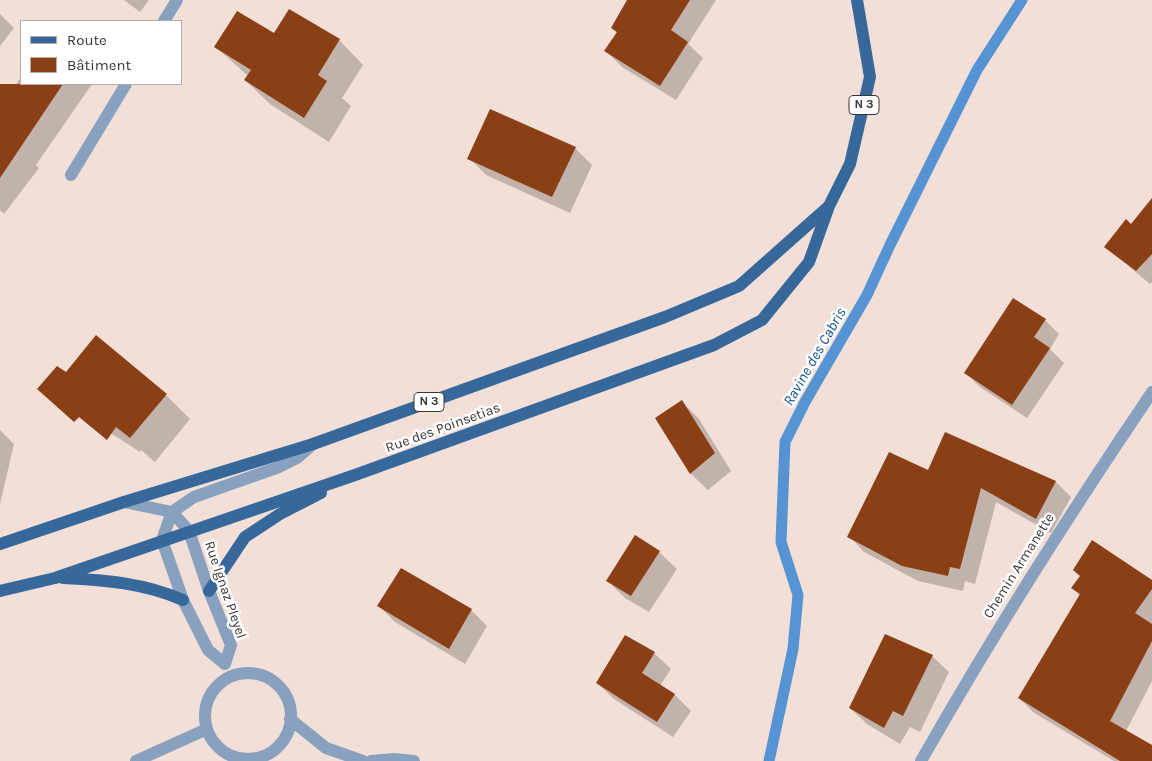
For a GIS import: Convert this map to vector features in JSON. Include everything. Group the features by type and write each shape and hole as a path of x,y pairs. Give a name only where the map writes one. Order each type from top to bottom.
{"main road":[{"name":"Rue des Poinsetias","path":"0,591 55,578 188,530 355,475 714,345 762,320 809,262 829,206 850,164 870,77 857,0"},
{"name":"Rue des Poinsetias","path":"0,544 124,502 313,444 665,317 739,286 829,206"},
{"path":"209,591 246,537 280,514 355,475"},
{"path":"55,578 106,580 159,589 183,600"}],"street":[{"path":"165,20 177,0"},
{"path":"71,175 125,85"},
{"name":"Chemin Armanette","path":"921,761 981,656 1068,517 1152,392"},
{"path":"228,678 225,664 208,650 183,600 162,540 172,512 194,497 279,467 297,458 313,444"},
{"path":"124,502 172,512"},
{"name":"Rue Ignaz Pleyel","path":"172,512 188,530 209,591 231,646 225,664"},
{"path":"244,673 257,674 270,679 280,688 287,700 290,719 290,727 283,740 273,751 255,760 235,759 218,747 209,735 206,706 211,694 220,683 228,678 244,673"},
{"path":"290,719 326,748 363,761"},
{"path":"136,761 207,728"},
{"path":"371,761 394,759 414,761"}],"building":[{"path":"627,0 690,0 671,30 688,42 660,86 604,51 617,32 611,28"},
{"path":"289,9 340,39 318,75 327,81 304,118 244,80 251,70 214,47 237,11 274,33"},
{"path":"0,84 62,85 0,178"},
{"path":"490,109 576,147 552,197 467,159"},
{"path":"1152,198 1152,254 1136,271 1104,247 1126,219 1131,224"},
{"path":"1013,298 1046,319 1034,337 1050,348 1012,405 964,373"},
{"path":"96,335 167,394 130,438 116,427 107,440 79,417 74,422 37,389 57,366 66,372"},
{"path":"682,400 715,453 690,474 655,418"},
{"path":"945,432 1056,481 1036,519 981,488 960,569 950,567 948,576 902,566 847,537 889,452 928,470"},
{"path":"635,535 660,551 631,596 606,581"},
{"path":"1092,540 1152,580 1152,589 1135,613 1152,624 1152,641 1110,721 1152,745 1152,761 1120,761 1018,698 1080,594 1071,588 1080,576 1073,570"},
{"path":"401,568 472,609 449,649 377,606"},
{"path":"885,634 933,655 903,716 893,711 884,728 849,708"},
{"path":"625,635 655,652 642,673 675,694 657,722 596,683"}],"waterway":[{"name":"Ravine des Cabris","path":"769,761 793,649 798,595 781,542 785,442 805,402 867,295 977,70 1022,0"}]}
